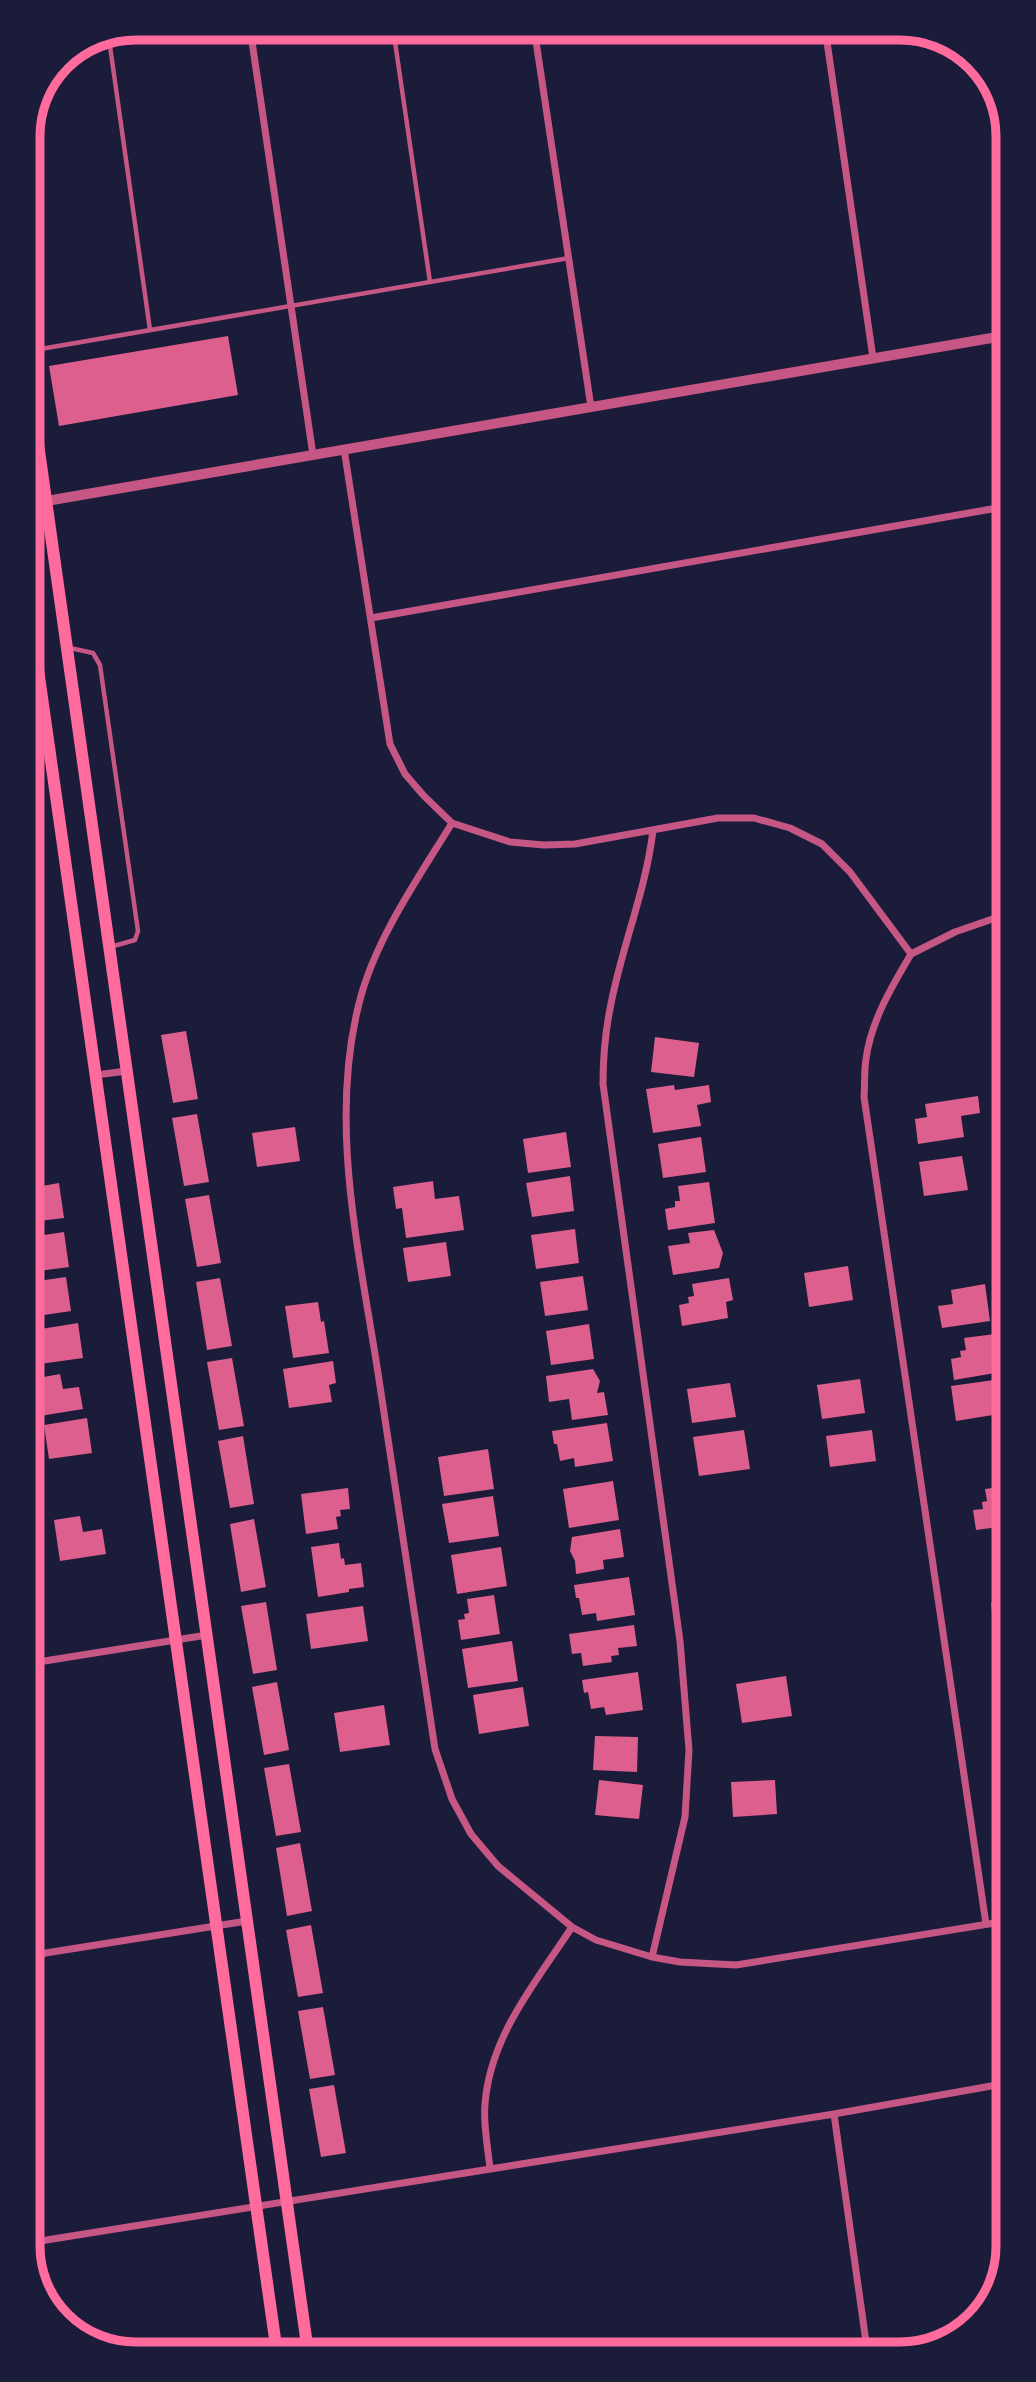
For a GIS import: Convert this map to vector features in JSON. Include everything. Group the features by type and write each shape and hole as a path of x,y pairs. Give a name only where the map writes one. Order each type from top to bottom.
{"main road":[{"path":"40,458 306,2342"},
{"path":"40,699 276,2342"}],"street":[{"path":"252,40 313,455"},
{"path":"536,40 591,407"},
{"path":"827,40 873,358"},
{"path":"40,502 996,337"},
{"path":"344,449 390,744 405,774 452,823 510,842 544,845 575,844 718,818 754,818 790,828 822,844 850,872 911,954"},
{"path":"371,618 996,508"},
{"path":"452,823 384,940 361,995 348,1059 344,1126 354,1216 435,1749 452,1799 471,1834 498,1866 572,1927 596,1940 652,1957 680,1962 736,1965 996,1923"},
{"path":"652,1957 685,1817 689,1750 680,1641 603,1084 604,1044 610,1006 649,866 653,830"},
{"path":"986,1924 864,1097 866,1057 875,1024 891,988 911,954 955,932 996,918"},
{"path":"96,1076 127,1071"},
{"path":"40,1662 207,1635"},
{"path":"40,1954 247,1921"},
{"path":"489,2169 485,2106 492,2062 503,2034 572,1927"},
{"path":"40,2241 834,2114 996,2085"},
{"path":"834,2114 866,2342"}],"lane":[{"path":"395,40 429,282"},
{"path":"110,44 150,330"},
{"path":"40,349 569,258"},
{"path":"67,647 93,653 100,665 138,931 135,940 110,947"}],"building":[{"path":"228,336 238,395 59,426 49,366"},
{"path":"186,1031 198,1099 173,1103 161,1035"},
{"path":"655,1037 699,1043 694,1077 651,1072"},
{"path":"674,1085 675,1090 709,1085 711,1102 697,1105 701,1126 653,1133 646,1089"},
{"path":"978,1096 980,1113 961,1116 964,1137 918,1144 915,1119 927,1117 925,1104"},
{"path":"197,1114 209,1182 184,1186 172,1118"},
{"path":"295,1127 300,1161 257,1167 252,1133"},
{"path":"566,1132 571,1167 528,1173 523,1139"},
{"path":"701,1137 706,1172 663,1178 658,1144"},
{"path":"962,1156 968,1190 924,1196 919,1162"},
{"path":"570,1176 574,1211 532,1217 526,1183"},
{"path":"433,1181 435,1199 459,1196 464,1230 406,1238 402,1208 396,1209 393,1187"},
{"path":"709,1182 715,1223 668,1230 665,1209 675,1207 675,1201 680,1201 678,1186"},
{"path":"59,1183 64,1218 40,1221 40,1186"},
{"path":"209,1195 221,1263 197,1267 185,1199"},
{"path":"575,1229 579,1263 536,1269 531,1235"},
{"path":"714,1230 723,1253 719,1268 673,1275 668,1246 690,1243 688,1233"},
{"path":"64,1232 69,1267 40,1271 40,1236"},
{"path":"446,1242 451,1276 408,1282 403,1248"},
{"path":"848,1266 853,1300 809,1307 804,1273"},
{"path":"583,1276 588,1310 545,1316 540,1282"},
{"path":"66,1277 71,1311 40,1316 40,1281"},
{"path":"220,1278 232,1346 207,1350 196,1282"},
{"path":"729,1278 733,1300 726,1302 728,1318 682,1326 679,1305 689,1303 688,1297 694,1296 692,1284"},
{"path":"985,1284 990,1321 942,1328 938,1306 953,1304 951,1290"},
{"path":"318,1302 329,1353 293,1358 285,1306"},
{"path":"78,1323 83,1358 40,1364 40,1329"},
{"path":"589,1324 594,1359 551,1365 546,1331"},
{"path":"995,1334 996,1373 954,1380 951,1359 961,1357 960,1351 966,1350 964,1338"},
{"path":"232,1358 244,1426 219,1430 207,1362"},
{"path":"333,1361 336,1383 329,1385 332,1402 289,1408 283,1369"},
{"path":"593,1369 600,1381 597,1393 604,1392 608,1415 572,1420 569,1399 549,1402 546,1376"},
{"path":"60,1374 63,1389 79,1387 83,1409 40,1416 40,1378"},
{"path":"860,1379 865,1413 822,1419 817,1385"},
{"path":"994,1380 996,1414 956,1421 951,1386"},
{"path":"730,1383 736,1417 692,1423 687,1389"},
{"path":"87,1418 92,1453 49,1459 44,1425"},
{"path":"607,1423 613,1461 575,1467 574,1458 560,1461 552,1431"},
{"path":"744,1430 750,1469 699,1476 693,1437"},
{"path":"872,1430 876,1461 830,1467 826,1436"},
{"path":"243,1436 254,1504 230,1508 218,1441"},
{"path":"488,1449 494,1489 444,1496 438,1457"},
{"path":"613,1481 619,1520 569,1528 563,1489"},
{"path":"996,1487 996,1527 976,1530 973,1510 983,1509 982,1502 987,1501 985,1489"},
{"path":"348,1488 350,1509 340,1510 341,1516 336,1517 338,1529 306,1534 301,1494"},
{"path":"493,1496 499,1536 449,1543 442,1504"},
{"path":"80,1516 83,1532 102,1529 106,1554 60,1561 54,1520"},
{"path":"254,1519 266,1587 241,1592 230,1524"},
{"path":"620,1529 624,1557 603,1560 604,1569 576,1574 575,1561 570,1551 572,1537"},
{"path":"339,1543 341,1559 344,1558 345,1565 361,1563 364,1587 318,1597 311,1547"},
{"path":"501,1547 507,1586 457,1594 451,1555"},
{"path":"629,1577 635,1615 597,1621 596,1613 582,1615 574,1585"},
{"path":"494,1595 500,1634 461,1640 458,1620 465,1619 464,1614 469,1613 467,1599"},
{"path":"266,1602 277,1670 253,1674 241,1606"},
{"path":"996,1602 995,1638 991,1603"},
{"path":"363,1606 368,1641 311,1649 306,1614"},
{"path":"634,1625 637,1646 618,1648 619,1655 611,1656 612,1662 583,1666 581,1653 572,1654 569,1634"},
{"path":"512,1641 518,1681 468,1688 462,1649"},
{"path":"638,1672 643,1710 606,1715 604,1707 591,1709 588,1692 584,1693 582,1680"},
{"path":"786,1676 792,1716 742,1723 736,1684"},
{"path":"277,1682 289,1750 264,1755 252,1687"},
{"path":"523,1687 529,1726 479,1734 473,1695"},
{"path":"384,1705 390,1745 340,1752 334,1713"},
{"path":"595,1736 638,1737 637,1772 593,1770"},
{"path":"289,1764 301,1832 276,1836 264,1768"},
{"path":"599,1780 643,1785 639,1819 595,1815"},
{"path":"775,1780 777,1814 733,1817 731,1782"},
{"path":"300,1843 312,1911 287,1916 276,1848"},
{"path":"311,1925 323,1993 298,1997 286,1930"},
{"path":"323,2007 335,2075 310,2079 298,2011"},
{"path":"334,2085 346,2153 321,2157 309,2089"}]}
